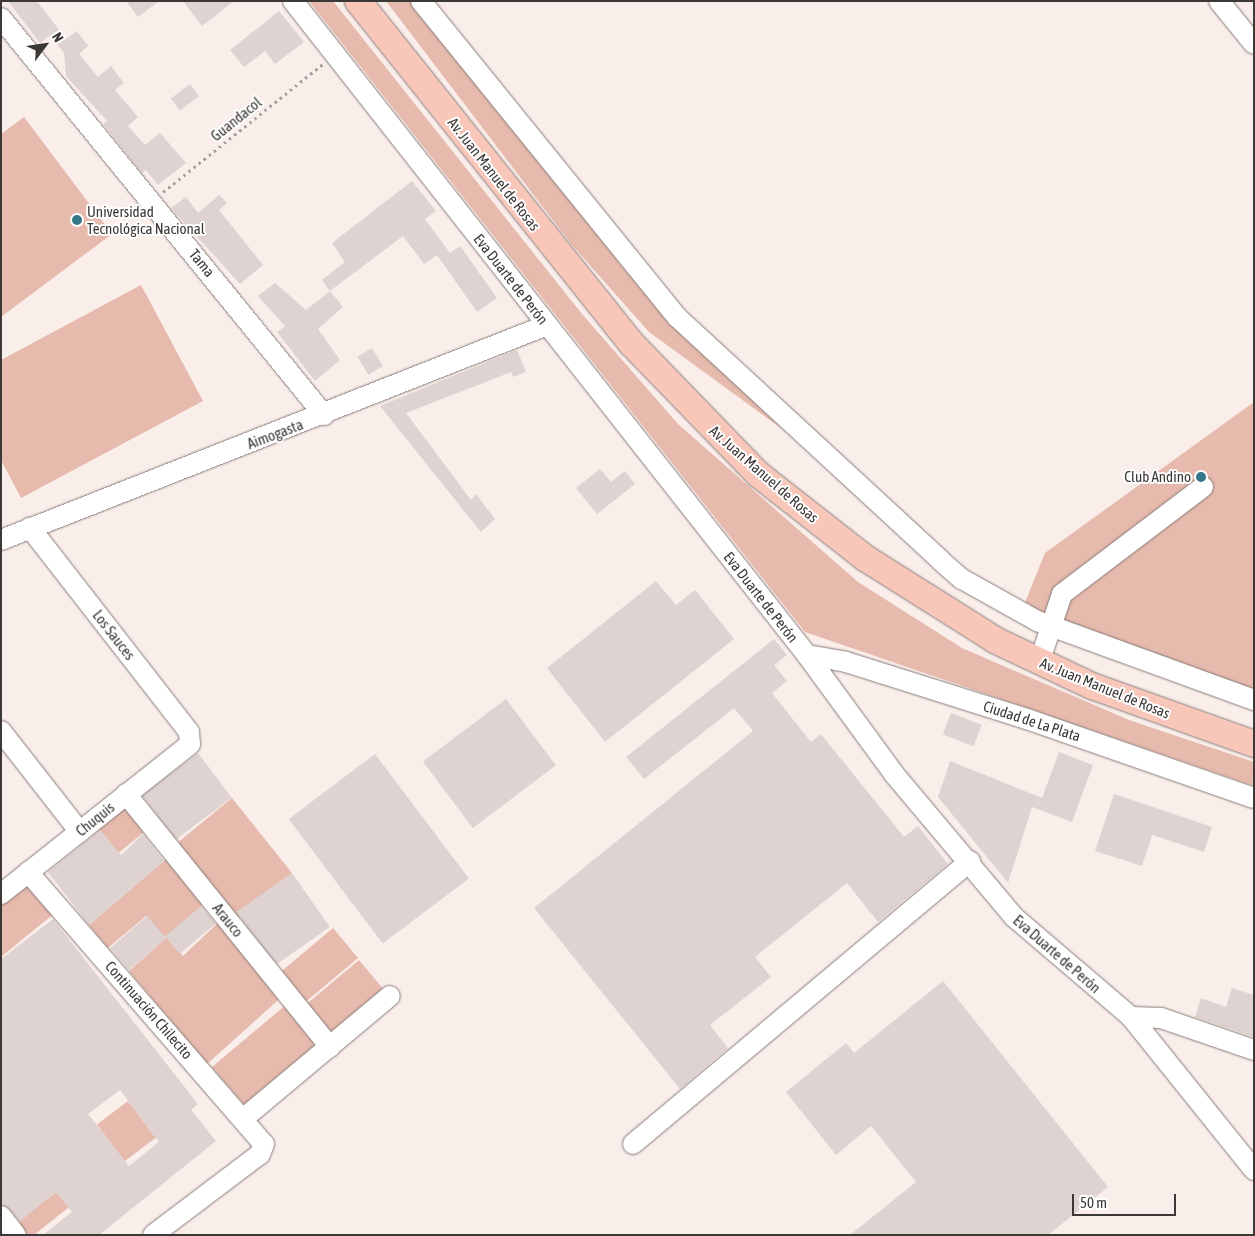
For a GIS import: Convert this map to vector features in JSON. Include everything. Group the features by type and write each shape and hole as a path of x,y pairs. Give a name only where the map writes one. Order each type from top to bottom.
{"main road":[{"name":"Av. Juan Manuel de Rosas","path":"358,1 631,343 713,432 766,480 865,558 995,640 1092,686 1254,744"},
{"name":"Av. Juan Manuel de Rosas","path":"377,1 551,227 662,360 716,414 856,532 961,603 1047,637 1254,727"}],"street":[{"name":"Eva Duarte de Perón","path":"293,1 807,655 894,774 970,861 1014,917 1131,1017 1254,1170"},
{"path":"421,1 622,255 702,344 962,579 1047,637 1254,700"},
{"path":"1219,1 1254,44"},
{"name":"Tama","path":"1,18 152,201 324,415"},
{"name":"Aimogasta","path":"1,540 324,415 548,325"},
{"path":"1047,637 1062,594 1204,487"},
{"name":"Los Sauces","path":"30,528 189,732 190,744"},
{"name":"Ciudad de La Plata","path":"807,655 846,662 1018,716 1254,798"},
{"path":"1,731 80,832"},
{"name":"Chuquis","path":"1,894 190,744"},
{"name":"Arauco","path":"126,794 330,1047"},
{"path":"633,1144 970,861"},
{"name":"Continuación Chilecito","path":"28,872 244,1118 264,1144 264,1152 153,1235"},
{"path":"244,1118 390,996"},
{"path":"1131,1017 1161,1018 1254,1050"},
{"path":"1,1216 16,1235"}],"path":[{"name":"Guandacol","path":"152,201 335,54"}],"shaded area":[{"path":"309,1 333,1 582,314 678,424 858,582 962,648 1129,720 1254,762 1254,786 805,632"},
{"path":"386,1 414,1 625,270 679,330 781,428 649,332 571,244"},
{"path":"24,117 112,234 1,317 1,134"},
{"path":"141,285 203,401 21,498 1,460 1,360"},
{"name":"Club Andino","path":"1254,402 1254,692 1065,626 1024,605 1045,553"},
{"path":"126,794 152,826 118,853 93,821"},
{"path":"232,798 292,873 231,924 286,993 207,1064 129,971 166,938 146,916 108,948 89,925 173,853 210,898 167,938 183,956 225,916 171,848"},
{"path":"26,875 56,912 1,957 1,896"},
{"path":"333,928 358,958 304,1004 279,974"},
{"path":"359,960 385,991 330,1036 305,1006"},
{"path":"287,1004 322,1045 247,1108 212,1067"},
{"path":"128,1101 156,1138 125,1161 97,1124"},
{"path":"56,1192 69,1207 34,1235 25,1235 16,1224"}],"building":[{"path":"8,1 37,1 66,39 77,31 88,46 79,54 98,77 111,66 124,83 115,90 138,117 128,126 145,145 160,133 186,163 158,185 146,170 142,173 103,124 107,121 66,76 64,53 50,35 40,43"},
{"path":"126,1 159,1 138,17"},
{"path":"183,1 234,1 202,26"},
{"path":"279,11 304,42 275,64 265,51 244,67 230,50"},
{"path":"190,84 199,96 180,110 171,98"},
{"path":"412,181 436,211 425,219 450,253 460,246 497,298 477,312 437,255 424,264 403,236 330,291 322,280 345,262 332,243"},
{"path":"219,195 227,203 219,210 263,265 240,284 171,208 186,197 198,213"},
{"path":"275,283 306,310 330,291 343,307 318,329 340,360 315,381 277,332 285,326 258,296"},
{"path":"372,348 383,366 368,375 357,357"},
{"path":"517,350 526,372 513,377 511,372 406,413 471,500 476,494 495,519 481,532 380,406"},
{"path":"600,469 611,482 625,471 635,484 597,514 576,488"},
{"path":"656,581 676,605 695,590 734,639 605,742 547,668"},
{"path":"774,639 787,655 774,665 787,681 772,693 811,742 821,734 904,837 918,826 948,864 878,922 847,883 755,957 771,977 710,1025 728,1048 680,1089 534,908 753,731 734,708 644,779 626,757"},
{"path":"506,699 556,765 473,828 423,762"},
{"path":"951,713 982,725 974,746 943,734"},
{"path":"1059,752 1093,765 1072,822 1032,807 1008,883 938,797 950,761 1042,798"},
{"path":"198,753 232,798 176,840 142,795"},
{"path":"375,754 469,879 383,944 289,819"},
{"path":"1114,794 1212,827 1204,852 1152,835 1142,866 1095,851"},
{"path":"100,830 121,855 143,834 164,861 89,925 48,872"},
{"path":"292,873 330,927 274,966 236,912"},
{"path":"201,906 216,924 180,954 165,936"},
{"path":"147,916 166,938 129,970 110,948"},
{"path":"53,919 198,1104 191,1110 216,1141 99,1235 43,1235 72,1212 56,1192 20,1221 1,1204 1,959","holes":["120,1090 159,1142 129,1166 88,1114"]},
{"path":"943,981 1108,1187 1048,1235 850,1235 916,1182 871,1126 836,1155 786,1092 846,1043 854,1053"},
{"path":"1232,988 1254,995 1254,1037 1195,1017 1201,998 1226,1007"}],"place":[{"name":"Universidad Tecnológica Nacional","path":"77,220"},
{"name":"Club Andino","path":"1201,477"}]}
